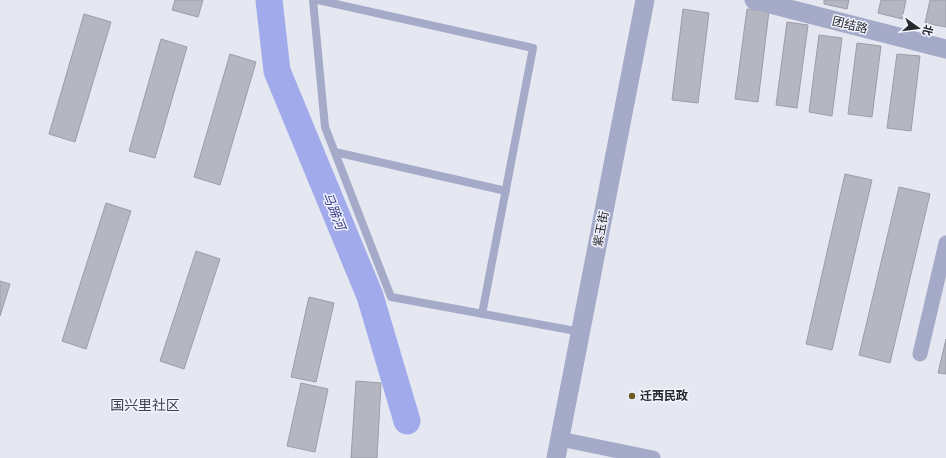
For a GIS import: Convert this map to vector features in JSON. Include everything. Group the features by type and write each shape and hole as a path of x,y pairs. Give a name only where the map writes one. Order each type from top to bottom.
{"street":[{"name":"紫玉街","path":"556,458 645,0"},
{"name":"团结路","path":"754,0 946,49"},
{"path":"920,354 946,243"},
{"path":"560,439 653,458"}],"lane":[{"path":"313,0 325,127 391,296 581,332"},
{"path":"318,0 533,48 482,314"},
{"path":"335,152 506,190"}],"building":[{"path":"175,0 203,0 198,17 172,10"},
{"path":"824,0 849,0 847,9 824,4"},
{"path":"881,0 906,0 902,19 878,13"},
{"path":"930,0 946,0 946,27 925,23"},
{"path":"683,9 709,13 698,103 672,100"},
{"path":"747,9 769,11 758,102 735,99"},
{"path":"84,14 111,22 75,142 49,134"},
{"path":"787,22 808,25 797,108 776,105"},
{"path":"819,35 842,38 832,116 809,112"},
{"path":"161,39 187,47 155,158 129,151"},
{"path":"857,43 881,46 872,117 848,114"},
{"path":"230,54 256,62 220,185 194,177"},
{"path":"897,54 920,56 911,131 887,128"},
{"path":"845,174 872,180 832,350 806,344"},
{"path":"899,187 930,194 890,363 859,355"},
{"path":"106,203 131,211 86,349 62,341"},
{"path":"196,251 220,259 184,369 160,361"},
{"path":"0,281 10,284 0,316"},
{"path":"309,297 334,303 316,382 291,377"},
{"path":"946,339 946,374 938,373"},
{"path":"356,381 381,383 377,458 351,458"},
{"path":"301,383 328,389 315,452 287,446"}],"waterway":[{"name":"马蹄河","path":"269,0 277,71 370,296 407,421"}],"place":[{"name":"迁西民政","path":"632,396"}],"district":[{"name":"国兴里社区","path":"145,405"}]}
